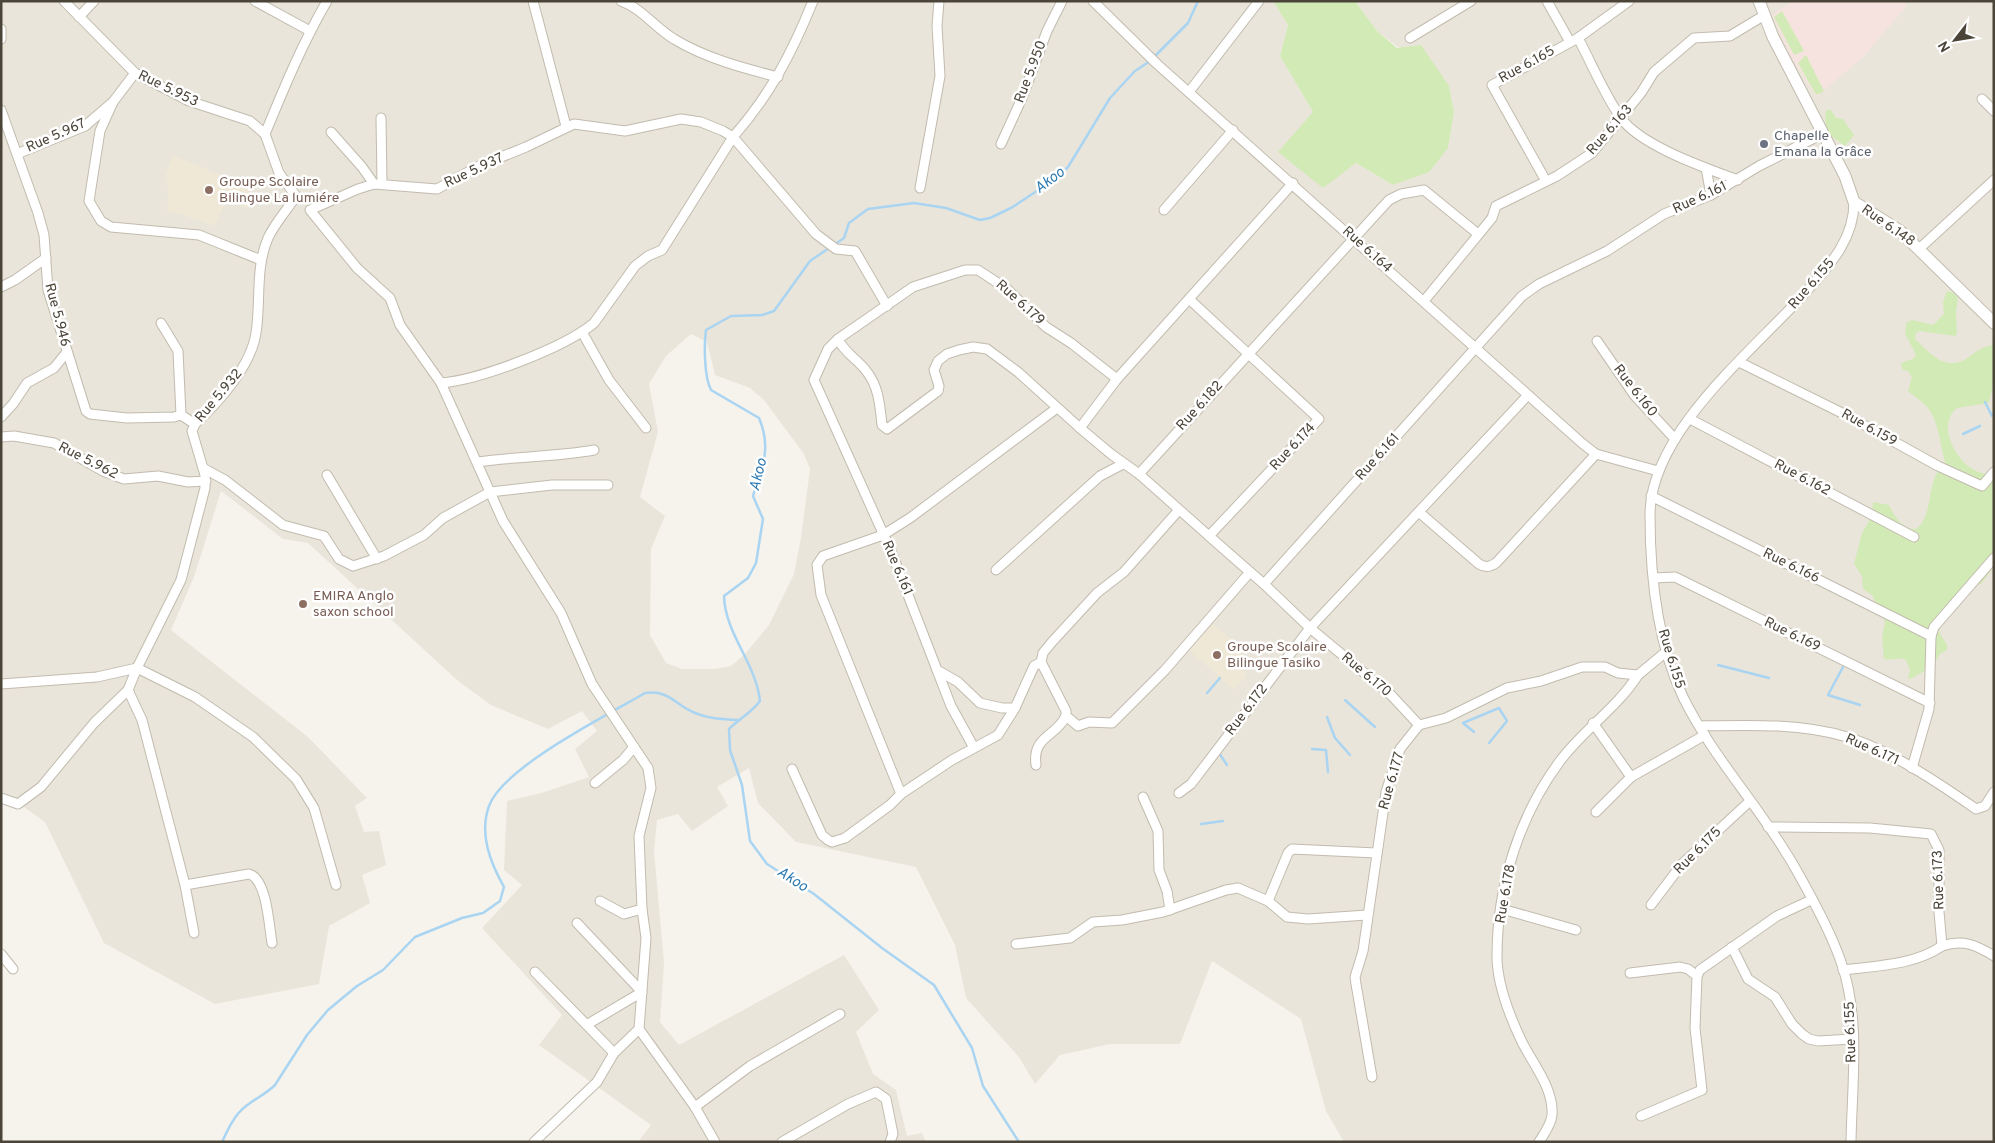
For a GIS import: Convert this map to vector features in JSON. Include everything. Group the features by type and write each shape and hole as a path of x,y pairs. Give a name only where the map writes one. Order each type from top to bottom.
{"street":[{"name":"Rue 5.953","path":"64,1 135,73 189,101 250,121 265,134"},
{"path":"79,17 94,1"},
{"path":"256,1 310,31"},
{"path":"265,134 310,31 327,1"},
{"path":"533,1 566,126"},
{"path":"621,1 638,9 659,29 696,51 778,77"},
{"path":"441,383 459,381 542,352 582,332 594,323 635,266 648,256 662,250 734,137 759,108 778,77 813,1"},
{"path":"920,188 940,76 937,26 940,1"},
{"name":"Rue 5.950","path":"1001,144 1022,98 1047,31 1062,1"},
{"name":"Rue 6.164","path":"1093,1 1157,64 1596,454 1658,471"},
{"path":"1189,92 1259,1"},
{"path":"1410,38 1471,1"},
{"path":"1547,1 1574,40 1622,119 1654,144 1706,168 1738,180"},
{"name":"Rue 6.165","path":"1546,181 1492,84 1574,40 1629,1"},
{"name":"Rue 6.148","path":"1759,1 1763,16 1845,176 1854,202 1900,231 1920,248 1994,322"},
{"name":"Rue 6.163","path":"1424,301 1492,218 1498,204 1546,181 1592,153 1622,119 1654,72 1694,38 1730,36 1763,16"},
{"path":"1,29 1,39"},
{"name":"Rue 5.967","path":"17,154 86,126 112,102 135,73"},
{"path":"1982,99 1994,111"},
{"path":"112,102 100,131 90,194 91,206 101,221 111,227 199,235 261,260"},
{"name":"Rue 5.946","path":"1,110 38,213 44,235 48,290 84,409 90,414 126,418 174,417 181,415"},
{"path":"378,184 381,118"},
{"name":"Rue 5.937","path":"639,1029 646,938 642,909 639,836 651,788 648,768 592,684 561,613 503,521 441,383 400,325 390,298 357,268 310,210 358,188 378,184 437,188 479,166 526,147 566,126 581,124 625,131 681,119 701,122 734,137"},
{"path":"1164,210 1233,130"},
{"path":"331,132 378,184"},
{"name":"Rue 5.932","path":"1,798 18,804 41,787 94,723 128,690 181,580 206,481 192,438 194,424 234,380 248,360 256,333 261,260 268,237 296,196 279,173 265,134"},
{"name":"Rue 6.161","path":"1264,584 1530,289 1607,251 1664,214 1712,195 1759,166 1822,134"},
{"path":"734,137 816,234 836,249 855,251 887,306 838,339 844,351 870,376 879,396 882,425 887,429 938,391 939,386 934,370 938,361 947,354 973,347 995,353 1080,428 1123,464 1139,474 1178,511 1264,584 1310,628"},
{"path":"1706,168 1712,195"},
{"path":"1920,248 1994,180"},
{"path":"1080,428 1117,379 1293,183"},
{"name":"Rue 6.182","path":"1139,474 1389,200 1401,194 1421,190 1478,234"},
{"name":"Rue 6.155","path":"1851,1142 1852,1010 1843,970 1833,942 1794,866 1705,735 1683,697 1666,651 1658,613 1650,529 1651,496 1658,471 1675,439 1739,362 1830,265 1849,235 1854,215 1854,202"},
{"path":"1,287 15,280 46,258"},
{"name":"Rue 6.179","path":"887,306 913,287 924,282 965,270 978,270 1007,290 1046,327 1117,379"},
{"name":"Rue 6.174","path":"1189,299 1319,419 1209,536"},
{"path":"161,323 178,351 181,415 194,424"},
{"path":"582,332 608,380 646,428"},
{"name":"Rue 6.161","path":"838,339 828,349 814,380 815,386 883,535 951,706 973,746"},
{"name":"Rue 6.160","path":"1597,341 1635,396 1675,439"},
{"path":"1,417 13,404 27,383 54,368 67,352"},
{"name":"Rue 6.159","path":"1739,362 1982,486 1994,472"},
{"name":"Rue 6.172","path":"1179,793 1191,784 1310,628 1420,513 1528,395"},
{"path":"901,794 831,622 818,585 817,565 823,556 883,535 938,498 1057,408"},
{"name":"Rue 6.162","path":"1690,419 1914,537"},
{"name":"Rue 5.962","path":"1,437 14,436 54,444 103,471 124,480 158,476 188,482 206,481"},
{"path":"478,462 510,457 573,454 594,450"},
{"path":"1420,513 1479,564 1484,567 1490,566 1496,563 1596,454"},
{"path":"996,570 1100,476 1123,464"},
{"path":"203,468 225,480 283,525 324,536 344,563 353,566 377,559 424,535 443,518 490,492 552,485 608,485"},
{"path":"327,475 377,559"},
{"name":"Rue 6.166","path":"1651,496 1932,636"},
{"path":"792,769 822,835 832,842 853,832 890,805 901,794 973,746 998,735 1015,708 1034,666 1041,662 1047,647 1097,592 1124,572 1178,511"},
{"path":"1912,768 1930,703 1932,636 1938,620 1994,558"},
{"path":"1066,716 1078,726 1089,722 1112,723 1165,670 1250,572"},
{"name":"Rue 6.169","path":"1654,578 1675,577 1930,703"},
{"name":"Rue 6.170","path":"1310,628 1392,696 1420,725"},
{"path":"1420,725 1446,718 1507,688 1540,681 1582,667 1605,667 1618,673 1638,674 1666,651"},
{"path":"1036,765 1036,750 1040,742 1064,721 1066,716 1066,711 1041,662"},
{"path":"1,684 97,677 137,668 195,697 253,737 290,771 314,808 336,885"},
{"path":"937,670 958,682 980,703 1002,708 1015,708"},
{"name":"Rue 6.178","path":"1539,1142 1551,1122 1551,1102 1545,1085 1522,1041 1498,971 1497,955 1502,909 1518,838 1537,798 1560,761 1593,723 1626,694 1638,674"},
{"path":"128,690 142,720 185,885 194,933"},
{"path":"1593,723 1631,777"},
{"name":"Rue 6.177","path":"1372,1077 1356,977 1363,951 1386,792 1400,749 1420,725"},
{"name":"Rue 6.171","path":"1700,726 1750,725 1811,730 1838,735 1870,746 1912,768 1934,780 1976,809 1985,806 1994,792"},
{"path":"1596,812 1631,777 1705,735"},
{"path":"595,783 623,760 634,747"},
{"path":"1142,797 1158,831 1159,870 1168,891 1170,910"},
{"name":"Rue 6.175","path":"1651,905 1682,864 1750,801"},
{"name":"Rue 6.173","path":"1768,827 1870,828 1931,834 1939,850 1939,912 1942,946"},
{"path":"1268,901 1288,852 1292,849 1376,853"},
{"path":"185,885 249,874 253,875 262,885 272,943"},
{"path":"1016,944 1070,938 1093,922 1122,920 1170,910 1226,890 1238,888 1268,901 1287,917 1308,919 1367,915"},
{"path":"1641,1116 1702,1090 1695,1028 1697,976 1706,965 1777,916 1811,900"},
{"path":"600,902 624,914 642,909"},
{"path":"1502,909 1576,930"},
{"path":"577,923 642,992 588,1024"},
{"path":"1843,970 1905,961 1931,953 1942,946 1956,942 1967,942 1994,956"},
{"path":"1732,947 1748,979 1774,997 1792,1024 1802,1034 1809,1039 1818,1041 1852,1039"},
{"path":"1,954 13,968"},
{"path":"1630,972 1680,967 1688,969 1697,976"},
{"path":"535,972 614,1052"},
{"path":"695,1107 750,1066 840,1014"},
{"path":"534,1142 598,1082 614,1052 639,1029 695,1107 715,1142"},
{"path":"782,1142 848,1104 876,1092 886,1098 892,1134 890,1142"}],"shaded area":[{"path":"1,1 1273,1 1288,25 1280,56 1313,112 1356,163 1393,185 1448,148 1454,112 1449,86 1377,31 1355,1 1971,1 1974,3 1977,1 1994,1 1994,1142 1344,1142 1326,1111 1301,1019 1212,961 1180,1044 1110,1044 1060,1055 1035,1084 1019,1057 966,998 955,945 916,867 796,842 758,803 749,768 717,787 728,806 692,831 678,814 657,820 654,851 664,963 660,1022 679,1045 844,955 879,1010 856,1032 873,1074 896,1090 907,1136 922,1133 926,1142 638,1142 651,1125 539,1045 562,1015 482,928 522,885 504,870 507,801 542,793 589,777 575,749 597,731 582,711 548,729 491,705 457,680 308,543 283,539 221,491 194,577 171,630 308,737 367,798 355,806 364,832 379,831 386,865 362,875 370,903 329,926 319,984 215,1004 104,943 45,822 1,791","holes":["691,334 707,342 715,375 750,388 764,400 804,454 810,469 794,574 769,625 745,654 731,666 716,669 682,669 666,663 650,635 651,549 665,516 640,497 658,432 649,384 666,356"]},
{"path":"1793,1 1905,1 1907,5 1863,57 1816,97 1791,56 1772,15"},
{"name":"Groupe Scolaire Bilingue La lumiére","path":"173,155 251,188 249,192 254,194 246,208 227,200 214,226 180,214 167,212 169,187 166,186 168,180 165,177"},
{"name":"Groupe Scolaire Bilingue Tasiko","path":"1213,624 1244,649 1237,661 1247,675 1234,690 1189,650"}],"green space":[{"path":"1273,1 1355,1 1377,31 1397,48 1421,45 1449,86 1454,112 1448,148 1429,172 1393,185 1356,163 1323,188 1278,152 1313,112 1280,56 1288,25"},
{"path":"1782,11 1804,51 1794,55 1774,17"},
{"path":"1806,55 1824,91 1816,95 1798,63"},
{"path":"1830,109 1836,118 1843,119 1854,135 1845,146 1832,136 1827,129 1826,111"},
{"path":"1948,291 1954,293 1958,298 1956,312 1957,334 1955,336 1919,331 1916,333 1915,339 1939,360 1953,363 1969,357 1983,348 1994,345 1994,381 1989,403 1957,408 1951,415 1948,431 1954,448 1965,463 1976,471 1994,475 1994,567 1981,584 1970,584 1941,625 1939,632 1947,645 1947,650 1940,654 1932,667 1910,679 1908,677 1910,670 1906,660 1900,658 1884,659 1882,637 1885,622 1872,595 1863,589 1862,576 1854,564 1862,533 1872,516 1873,502 1889,505 1903,524 1911,529 1916,529 1922,523 1928,509 1935,477 1939,470 1947,468 1935,420 1925,405 1908,391 1912,377 1908,371 1903,370 1901,365 1903,362 1913,359 1916,355 1905,333 1906,323 1912,320 1933,325 1944,314 1943,303"}],"waterway":[{"name":"Akoo","path":"1154,57 1188,23 1198,1"},
{"name":"Akoo","path":"834,245 844,238 849,223 868,209 914,203 946,208 980,220 990,218 1011,208 1052,181 1068,167 1110,98 1135,71 1150,61"},
{"name":"Akoo","path":"829,248 810,261 774,311 762,315 731,316 706,330 706,369 711,390 759,418 765,439 764,458 753,496 763,519 756,563 748,578 724,596 729,623 753,674 760,701 729,729 730,750 742,785 750,841 767,864 814,894 882,948 934,985 972,1048 983,1086 1019,1142"},
{"path":"1985,402 1992,416"},
{"path":"1963,434 1980,426"},
{"path":"1718,665 1769,678"},
{"path":"1843,667 1828,695 1860,705"},
{"path":"1207,693 1220,678"},
{"path":"222,1142 238,1113 275,1085 307,1035 328,1010 357,986 383,970 415,937 462,918 483,913 500,901 504,887 490,858 485,827 486,816 489,806 498,791 514,775 558,743 645,693 667,696 688,710 700,715 738,720"},
{"path":"1345,700 1375,727"},
{"path":"1474,732 1463,723 1499,708 1507,721 1489,743"},
{"path":"1327,717 1335,738 1350,755"},
{"path":"1312,749 1326,750 1328,772"},
{"path":"1219,753 1227,765"},
{"path":"1201,824 1223,821"}],"place":[{"name":"Chapelle Emana la Grâce","path":"1764,144"},
{"name":"Groupe Scolaire Bilingue La lumiére","path":"209,190"},
{"name":"EMIRA Anglo saxon school","path":"303,604"},
{"name":"Groupe Scolaire Bilingue Tasiko","path":"1217,655"}]}
